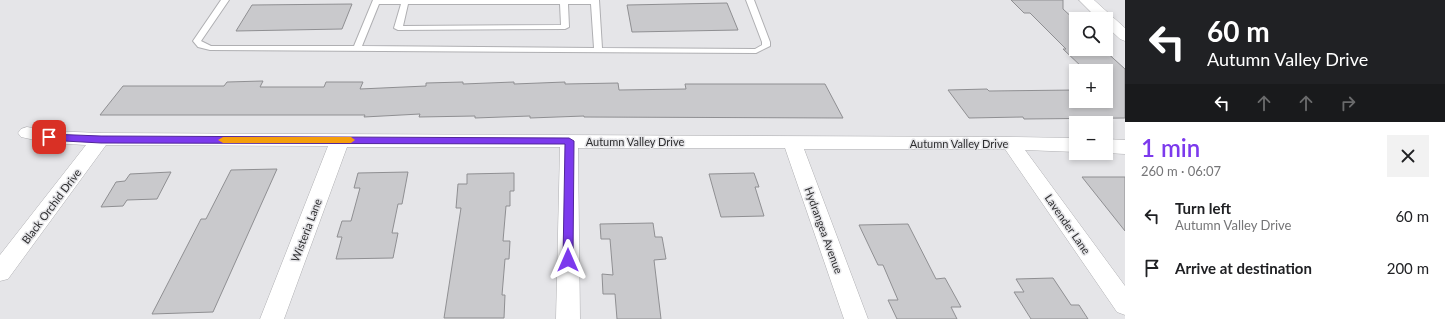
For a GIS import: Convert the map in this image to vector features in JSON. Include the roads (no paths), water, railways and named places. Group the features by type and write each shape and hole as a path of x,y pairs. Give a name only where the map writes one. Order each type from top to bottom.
{"street":[{"path":"1086,0 1125,36"},
{"name":"Autumn Valley Drive","path":"27,133 49,137 101,140 1010,143 1069,145"},
{"name":"Black Orchid Drive","path":"0,272 101,140"},
{"name":"Wisteria Lane","path":"272,319 340,140"},
{"path":"568,319 569,141"},
{"name":"Hydrangea Avenue","path":"792,142 856,319"},
{"name":"Lavender Lane","path":"1010,143 1125,305"},
{"path":"1113,146 1125,147"}],"lane":[{"path":"225,0 199,37 197,41 201,45 210,48 748,51 762,49 766,46 766,42 750,0"},
{"path":"357,49 376,1 595,1 598,50"},
{"path":"405,2 398,28 565,27 564,2"}]}
